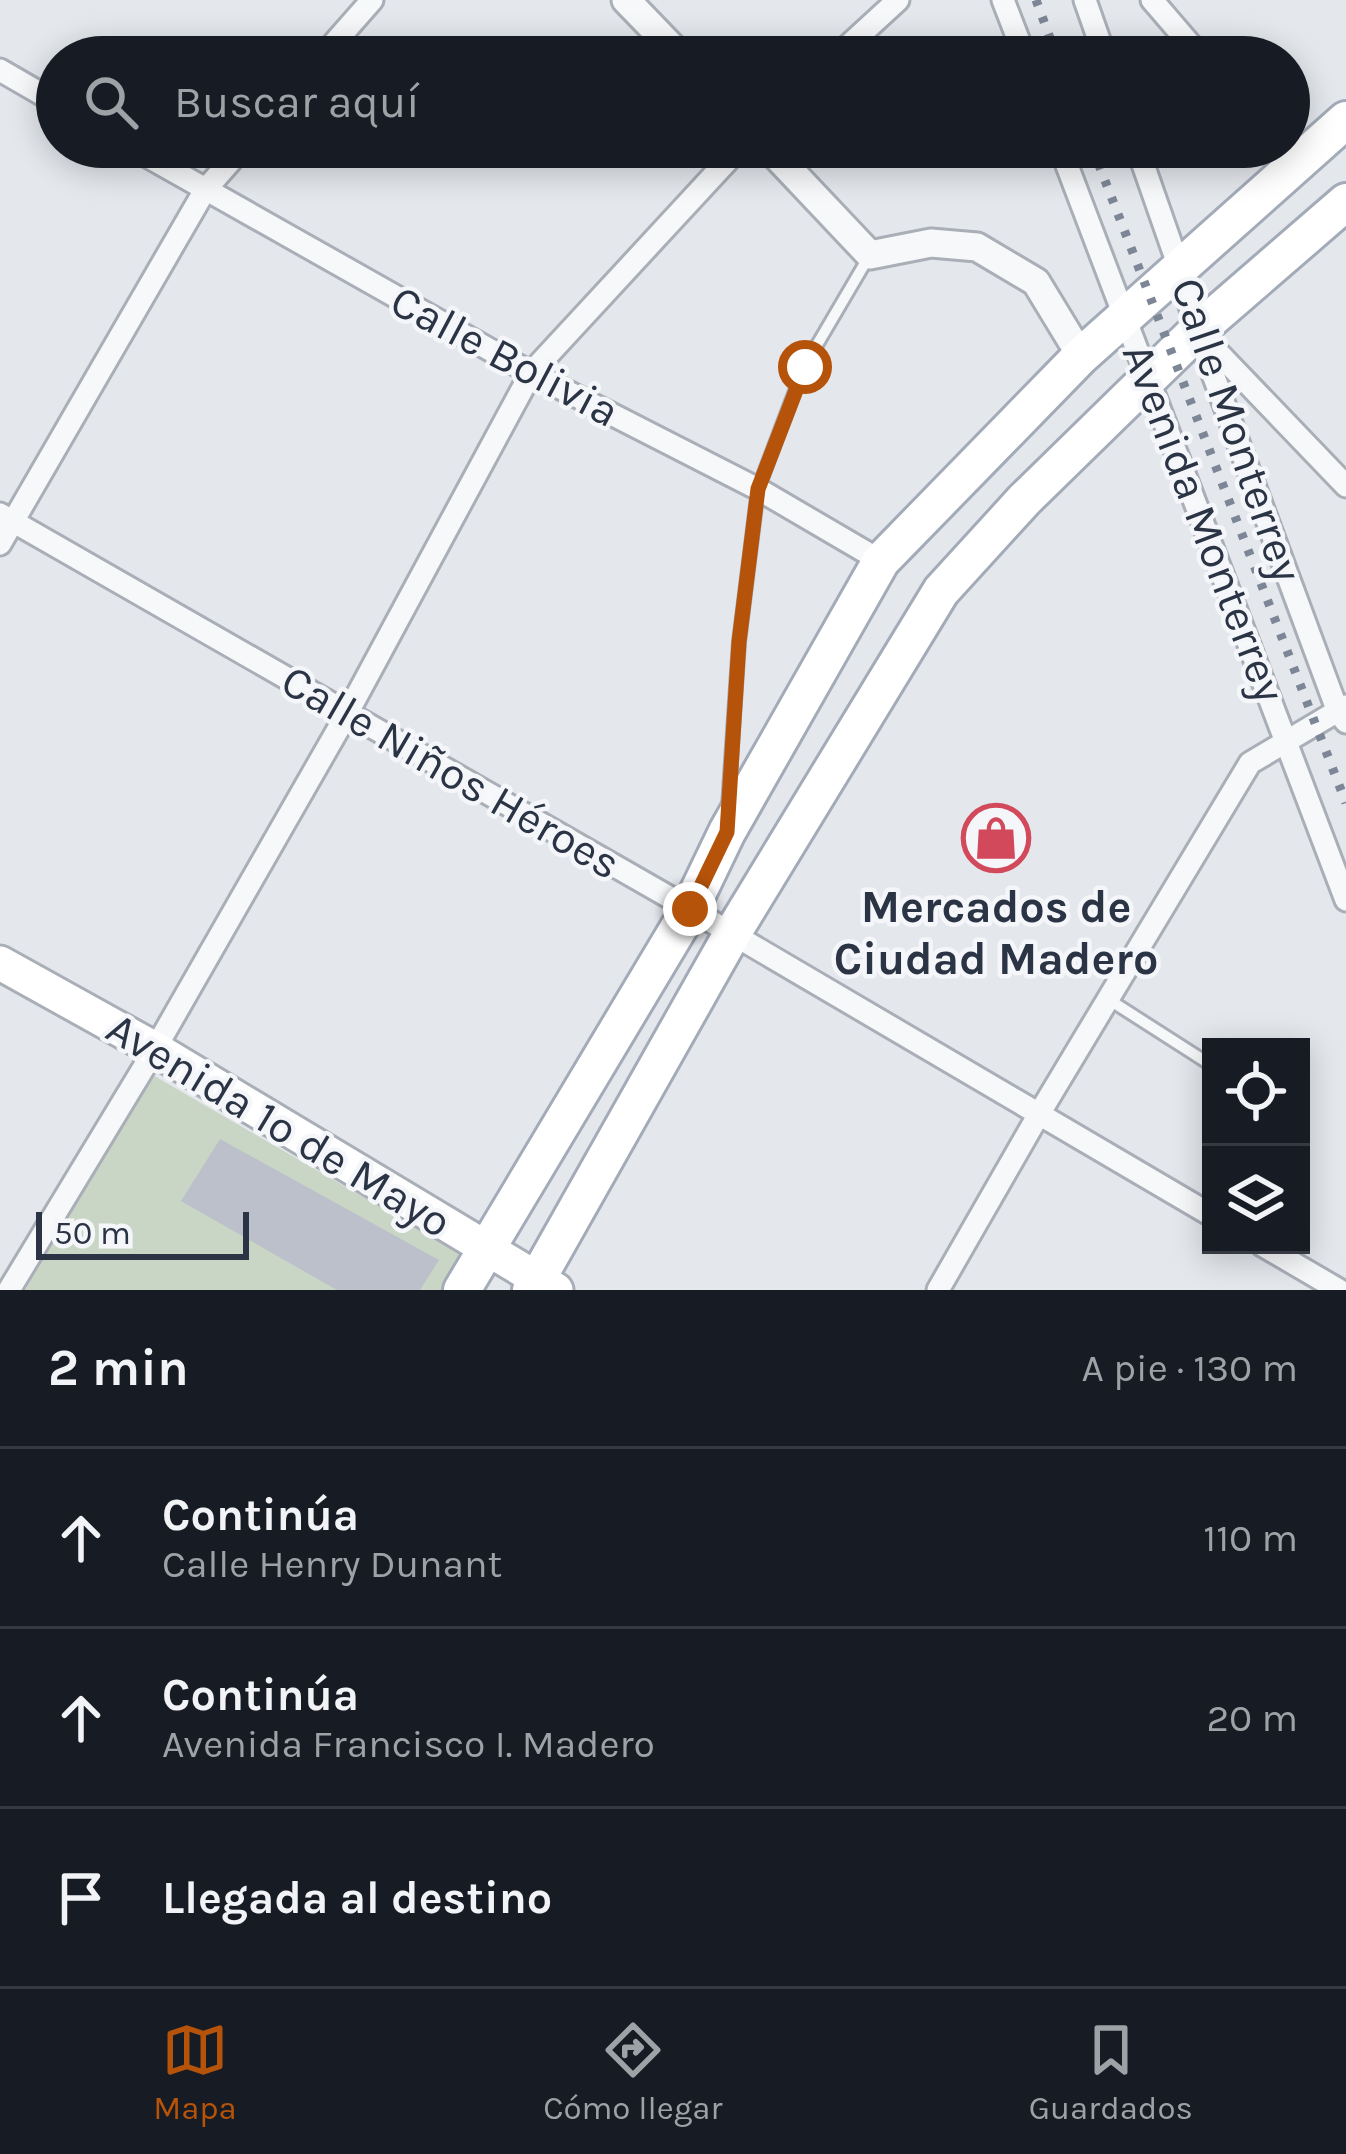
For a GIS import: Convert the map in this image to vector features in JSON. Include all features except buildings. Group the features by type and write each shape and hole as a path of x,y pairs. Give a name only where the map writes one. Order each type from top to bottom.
{"main road":[{"path":"1310,143 1346,120"},
{"path":"462,1290 690,909 727,832 881,561 1081,356 1180,270 1277,168"},
{"path":"542,1286 732,934 941,591 1024,500 1197,331 1344,207"},
{"path":"980,459 1024,500"},
{"name":"Avenida 1º de Mayo","path":"0,962 155,1048 542,1286"}],"street":[{"path":"340,36 372,0"},
{"path":"626,0 661,36"},
{"path":"859,36 898,0"},
{"path":"1003,0 1017,36"},
{"path":"1084,0 1097,36"},
{"path":"1152,0 1183,36"},
{"path":"0,70 36,91"},
{"name":"Calle Bolivia","path":"167,168 531,373 758,489 881,561"},
{"path":"0,544 7,518 205,190 224,168"},
{"path":"9,1290 348,712 531,373 721,168"},
{"path":"788,168 870,255 931,242 977,247 1036,282 1081,356"},
{"name":"Avenida Monterrey","path":"1068,168 1346,900"},
{"name":"Calle Monterrey","path":"1144,168 1197,331 1343,713"},
{"path":"1197,331 1346,486"},
{"name":"Calle Niños Héroes","path":"7,518 690,909 1202,1210"},
{"path":"938,1290 1250,763 1343,713"},
{"path":"1277,1254 1339,1290"}],"lane":[{"path":"727,832 739,642 758,489 805,367 870,255"},
{"path":"1108,999 1202,1059"}],"green space":[{"path":"151,1074 463,1255 443,1290 25,1290"}],"railway":[{"path":"1036,0 1049,36"},
{"path":"1100,168 1346,803"}],"place":[{"name":"Mercados de Ciudad Madero","path":"996,838"}],"route":[{"path":"690,909 727,832 739,642 758,489 805,367"}]}
